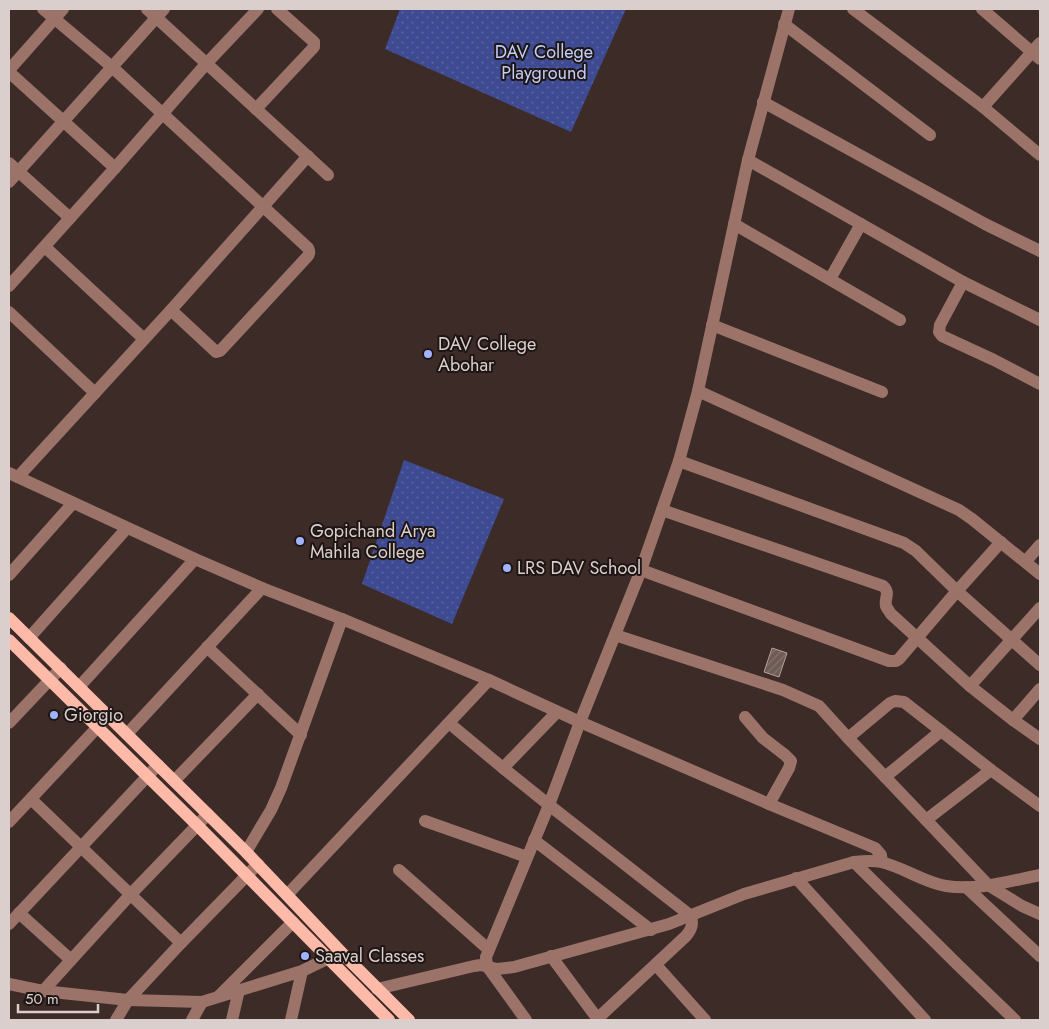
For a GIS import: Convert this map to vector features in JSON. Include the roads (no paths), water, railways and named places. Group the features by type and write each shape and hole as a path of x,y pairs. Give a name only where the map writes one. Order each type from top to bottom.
{"main road":[{"path":"9,618 258,864 341,952 409,1020"},
{"path":"9,640 197,825 389,1020"}],"street":[{"path":"43,9 59,14 112,67 264,206 310,252 218,352 171,310"},
{"path":"256,109 314,47 314,42 277,9"},
{"path":"526,1020 487,966 486,956 641,570 679,461 698,391 762,102 789,9"},
{"path":"852,9 1038,150"},
{"path":"982,9 1038,51 983,107"},
{"path":"9,286 253,10"},
{"path":"9,182 14,168 64,121 112,67 156,12 206,64 328,175"},
{"path":"59,14 9,71 115,168"},
{"path":"784,24 930,135"},
{"path":"762,102 985,224 1040,251"},
{"path":"308,156 95,393 13,475 195,560 489,680 580,722 876,848 881,855 882,862"},
{"path":"748,160 963,282 1040,320"},
{"path":"14,168 70,218"},
{"path":"734,224 900,320"},
{"path":"830,278 861,224"},
{"path":"45,247 144,339"},
{"path":"963,282 940,325 939,332 942,336 1040,384"},
{"path":"9,312 95,393"},
{"path":"712,324 882,392"},
{"path":"698,391 958,510 1026,561 1040,574"},
{"path":"679,461 904,543 1040,665"},
{"path":"9,575 73,503"},
{"path":"662,510 883,586 887,591 886,604 891,614 970,686 1040,739"},
{"path":"29,638 127,528"},
{"path":"641,570 892,662 899,660 1001,542"},
{"path":"1026,561 1040,545"},
{"path":"79,687 195,560"},
{"path":"127,734 262,588"},
{"path":"970,686 1040,608"},
{"path":"246,852 282,788 342,619"},
{"path":"615,635 783,690 814,703 822,709 988,885 1022,906 1040,914"},
{"path":"208,647 301,735"},
{"path":"9,723 61,668"},
{"path":"287,895 489,680"},
{"path":"1013,720 1040,689"},
{"path":"174,781 258,694"},
{"path":"848,738 890,703 895,701 904,702 1040,806"},
{"path":"503,768 557,712"},
{"path":"9,822 108,716"},
{"path":"745,717 763,738 791,761 769,804"},
{"path":"448,722 548,805 691,916 691,930 656,965 596,1019 551,956"},
{"path":"885,777 941,731"},
{"path":"9,924 158,765"},
{"path":"926,820 991,770"},
{"path":"31,800 181,943"},
{"path":"43,991 130,895 208,814"},
{"path":"425,821 527,857"},
{"path":"534,840 651,930"},
{"path":"377,989 474,966 514,967 651,930 744,894 854,862 868,860 882,862 946,886 988,885 1040,875"},
{"path":"854,862 1015,1020"},
{"path":"116,1020 128,1000 258,864"},
{"path":"399,870 488,949"},
{"path":"796,878 925,1020"},
{"path":"966,887 1040,956"},
{"path":"19,914 71,960"},
{"path":"218,997 293,922"},
{"path":"9,984 43,991 128,1000 202,1002 302,971 341,952"},
{"path":"656,965 705,1020"},
{"path":"291,1020 302,971"},
{"path":"232,1020 239,990"},
{"path":"192,1020 202,1002"}],"place":[{"name":"DAV College Abohar","path":"428,354"},
{"name":"Gopichand Arya Mahila College","path":"300,541"},
{"name":"LRS DAV School","path":"507,568"},
{"name":"Giorgio","path":"54,715"},
{"name":"Saaval Classes","path":"305,956"}],"park label":[{"name":"DAV College Playground","path":"544,62"}]}
